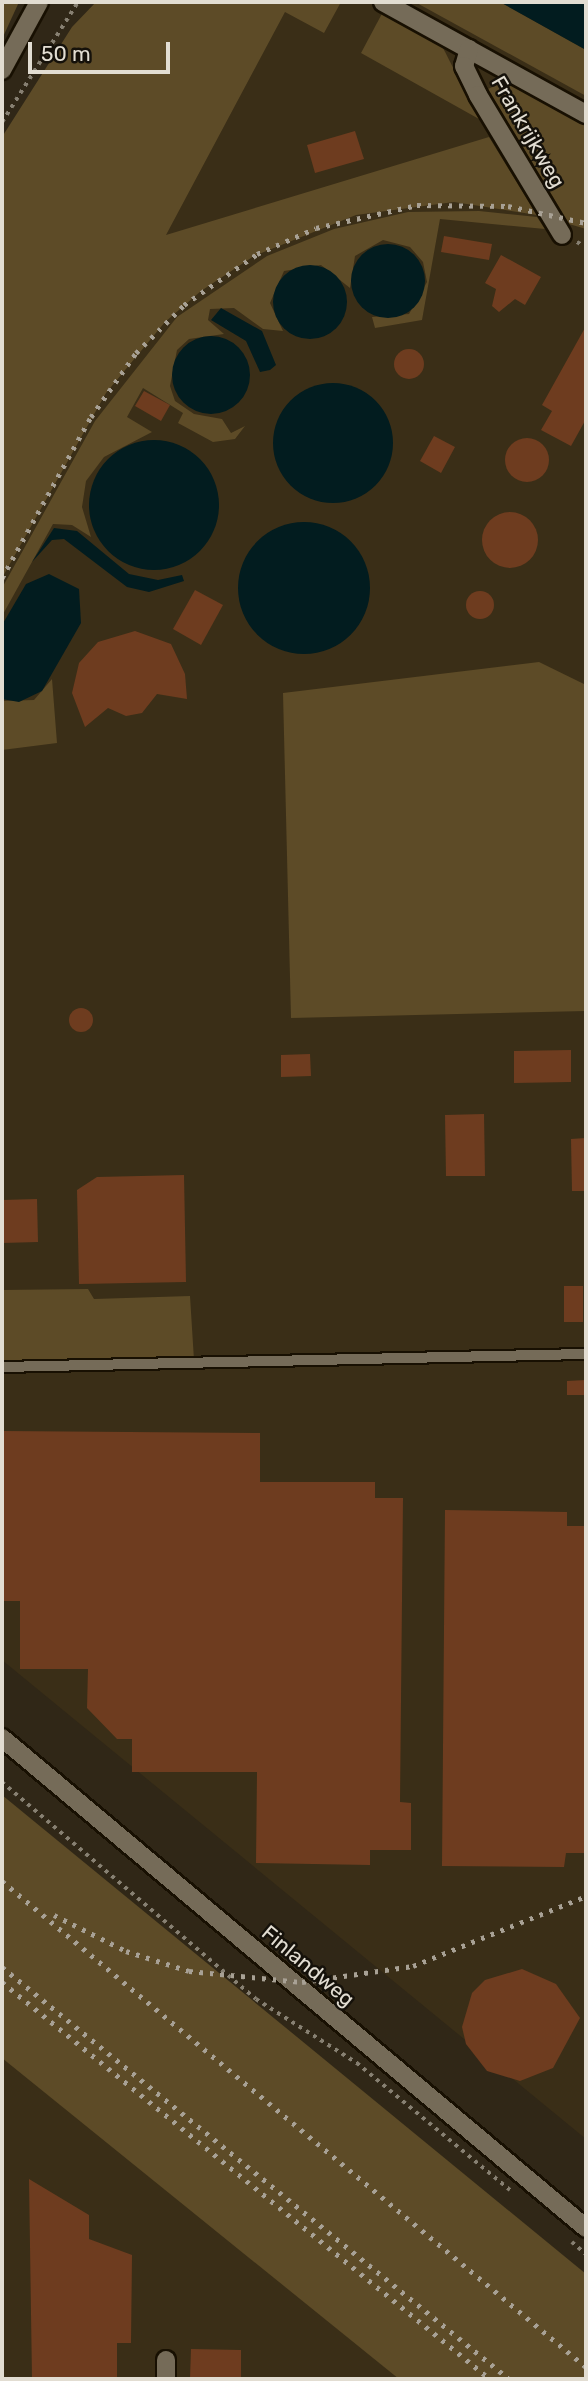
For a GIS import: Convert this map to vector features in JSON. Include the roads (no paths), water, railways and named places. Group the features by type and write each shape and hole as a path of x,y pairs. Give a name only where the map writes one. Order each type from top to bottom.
{"street":[{"path":"2,70 39,2"},
{"name":"Frankrijkweg","path":"383,2 586,114"},
{"name":"Frankrijkweg","path":"469,49 464,66 478,95 562,235"},
{"name":"Finlandweg","path":"2,1738 586,2228"},
{"path":"166,2360 166,2379"}],"lane":[{"path":"2,1367 586,1354"}],"water":[{"path":"500,2 586,2 586,50"},
{"path":"388,244 409,250 419,260 425,281 419,302 409,312 388,318 367,312 357,302 351,281 357,260 367,250"},
{"path":"310,265 324,268 336,276 344,288 347,302 344,316 336,328 324,336 310,339 296,336 284,328 276,316 273,302 276,288 284,276 296,268"},
{"path":"221,308 262,331 276,365 270,370 260,372 246,341 211,320"},
{"path":"211,336 226,339 238,348 247,360 250,375 247,390 238,402 226,411 211,414 196,411 184,402 175,390 172,375 175,360 184,348 196,339"},
{"path":"333,383 356,388 375,401 388,420 393,443 388,466 375,485 356,498 333,503 310,498 291,485 278,466 273,443 278,420 291,401 310,388"},
{"path":"154,440 179,445 200,459 214,480 219,505 214,530 200,551 179,565 154,570 129,565 108,551 94,530 89,505 94,480 108,459 129,445"},
{"path":"304,522 329,527 351,541 365,563 370,588 365,613 351,635 329,649 304,654 279,649 257,635 243,613 238,588 243,563 257,541 279,527"},
{"path":"54,528 77,531 129,574 158,580 182,575 184,581 149,592 127,587 64,539 52,540 32,562"},
{"path":"49,574 79,589 81,623 42,691 19,702 2,699 2,625 26,584"}],"railway":[{"path":"2,578 91,417 136,353 184,305 257,254 316,228 417,205 508,206 586,223"},
{"path":"2,1881 586,2367"},
{"path":"54,1915 126,1951 189,1971 302,1982 413,1966 586,1896"},
{"path":"2,1967 509,2379"},
{"path":"2,1982 490,2379"}]}
